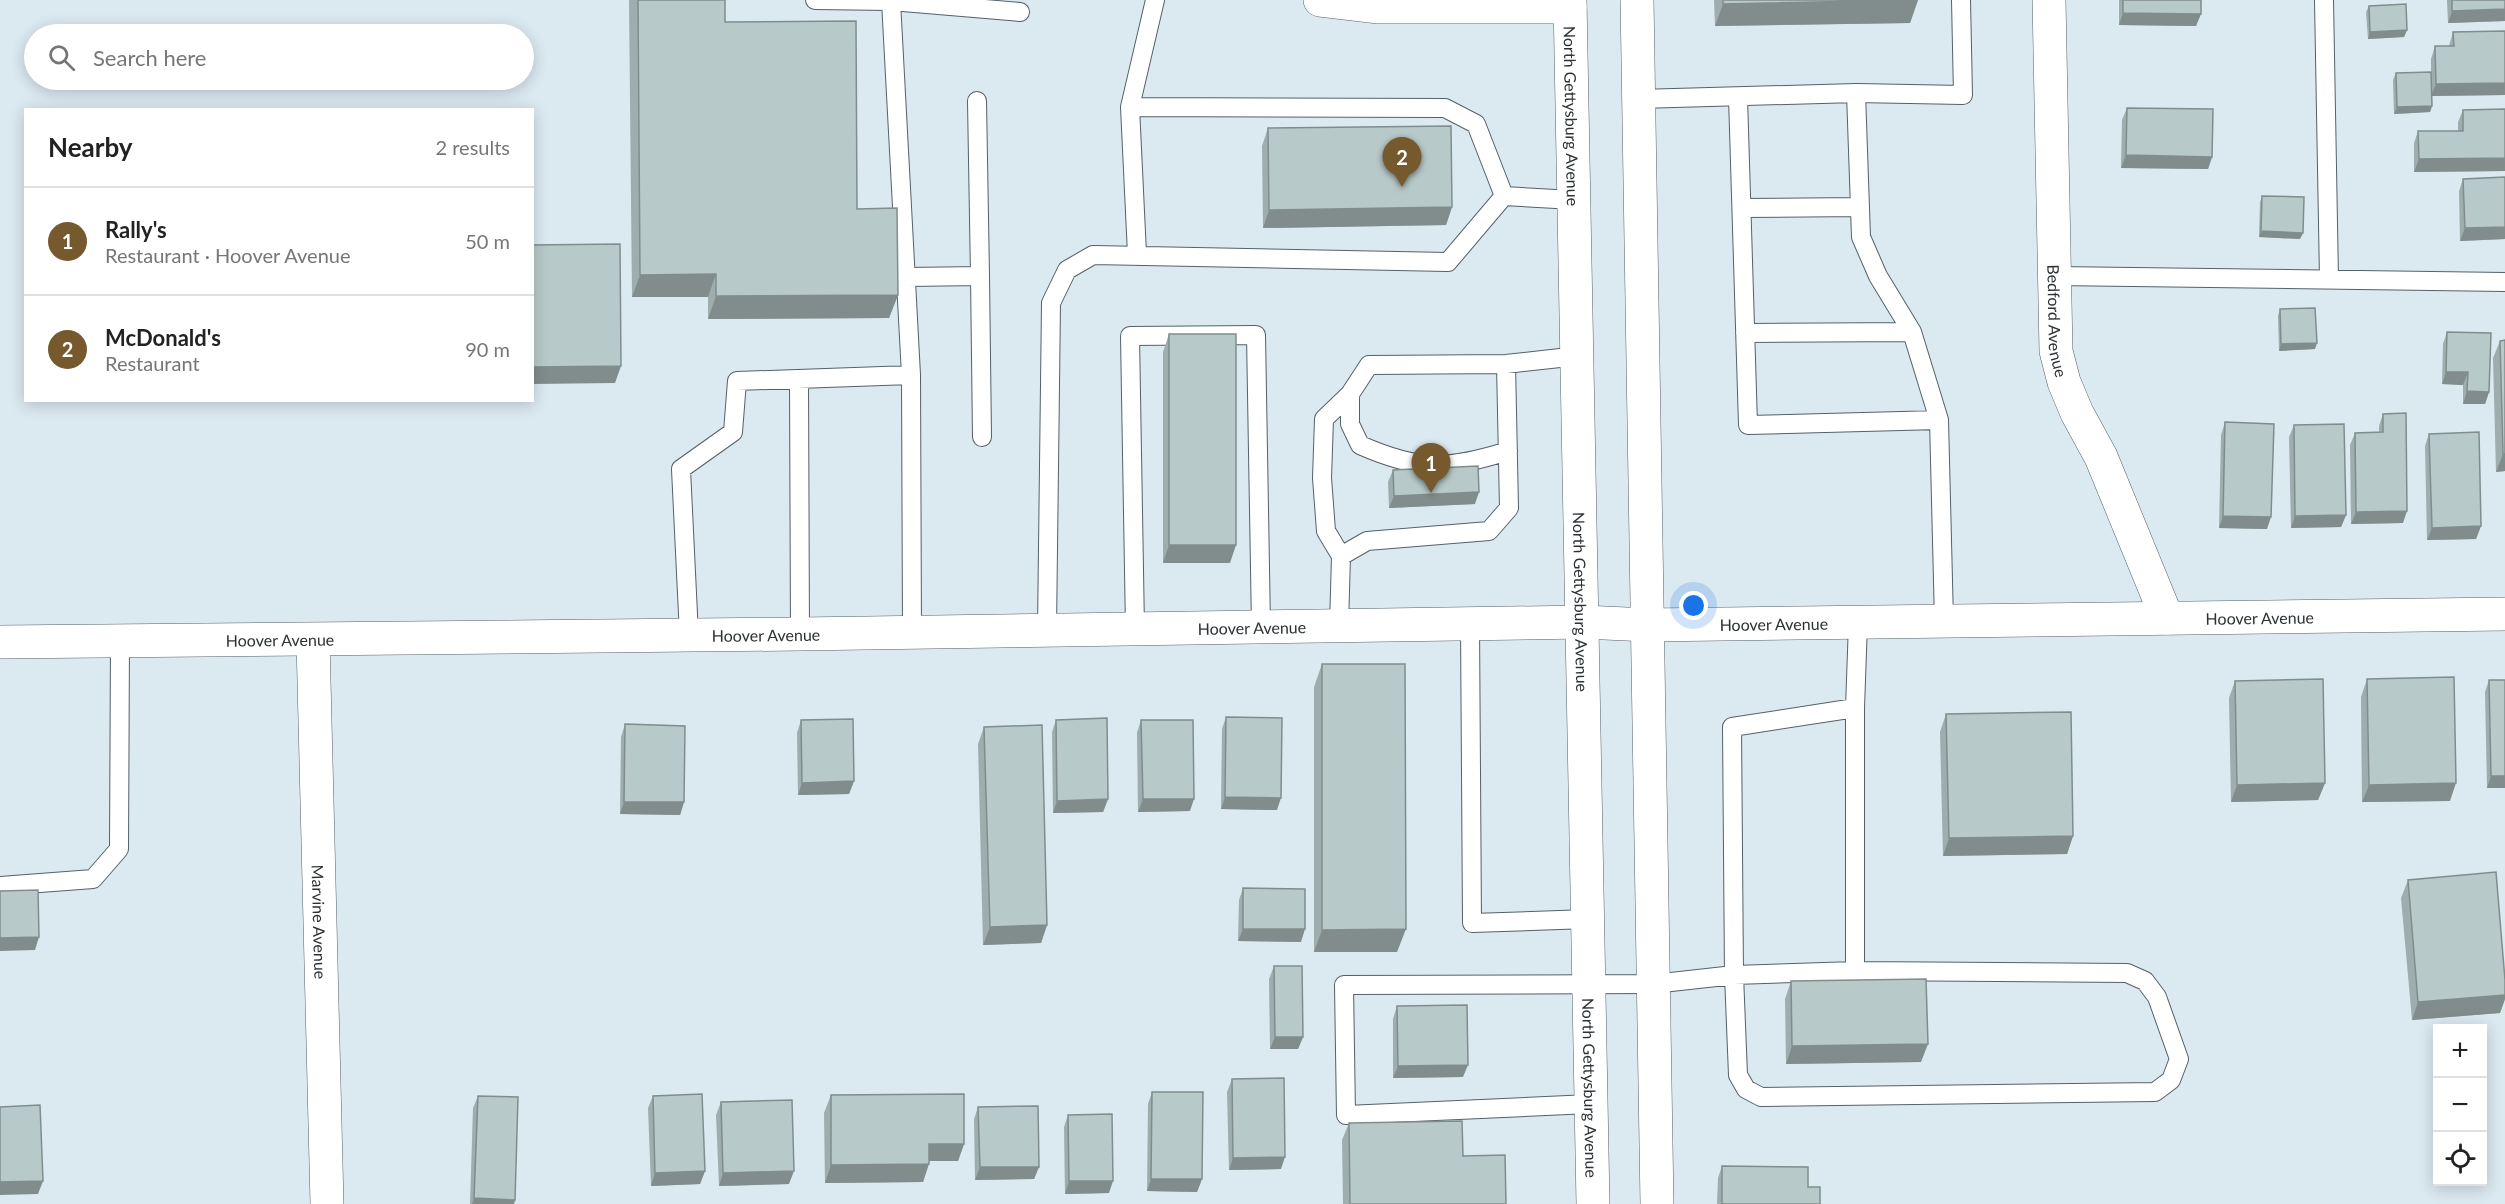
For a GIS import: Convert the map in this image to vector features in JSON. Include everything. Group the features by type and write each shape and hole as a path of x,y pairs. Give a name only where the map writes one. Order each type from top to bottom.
{"street":[{"path":"1320,0 1379,7 1570,4"},
{"path":"1637,0 1657,1204"},
{"name":"Bedford Avenue","path":"2049,0 2056,351 2064,382 2077,413 2101,457 2167,618"},
{"name":"North Gettysburg Avenue","path":"1570,4 1593,1204"},
{"name":"Hoover Avenue","path":"0,642 800,634 1583,622 1648,625 2505,614"},
{"name":"Marvine Avenue","path":"313,640 327,1204"}],"lane":[{"path":"815,0 891,1 1020,12"},
{"path":"1137,255 1130,106 1155,0"},
{"path":"1639,99 1856,93 1963,95 1961,0"},
{"path":"2324,0 2329,279"},
{"path":"891,1 911,375 912,632"},
{"path":"1856,93 1861,237 1878,276 1912,332 1939,420 1944,621"},
{"path":"1738,97 1748,425 1939,420"},
{"path":"977,101 982,437"},
{"path":"1130,106 1445,108 1476,124 1504,196"},
{"path":"1504,196 1574,200"},
{"path":"1047,630 1051,303 1067,270 1093,255 1448,262 1504,196"},
{"path":"1742,208 1860,207"},
{"path":"906,277 980,276"},
{"path":"2055,276 2505,282"},
{"path":"1745,333 1912,332"},
{"path":"1135,629 1130,336 1256,335 1261,627"},
{"path":"1339,626 1341,556 1326,531 1322,478 1324,419 1350,394 1369,365 1506,364 1578,356"},
{"path":"1341,556 1367,541 1489,531 1509,508 1506,364"},
{"path":"689,635 681,469 733,432 737,381 911,375"},
{"path":"799,380 800,634"},
{"path":"1350,394 1350,424 1360,445 1384,456 1419,466 1466,464 1508,451"},
{"path":"1855,971 1855,708 1858,623"},
{"path":"1470,624 1472,923 1588,919"},
{"path":"0,886 93,879 119,849 120,641"},
{"path":"1590,1104 1346,1115 1344,985 1653,984 1734,975 1855,971 2127,973 2145,981 2157,997 2179,1059 2171,1080 2155,1092 1761,1097 1746,1089 1738,1075 1734,975 1732,727 1855,708"}],"building":[{"path":"638,0 725,0 725,22 856,21 857,209 897,208 898,295 716,296 716,274 640,275"},
{"path":"1723,0 1918,0 1723,4"},
{"path":"2123,0 2201,0 2201,14 2123,13"},
{"path":"2452,0 2505,0 2505,9 2452,11"},
{"path":"2406,4 2407,30 2370,32 2369,6"},
{"path":"2505,31 2505,83 2436,84 2435,46 2454,46 2453,32"},
{"path":"2431,72 2432,106 2397,107 2396,73"},
{"path":"2127,108 2213,109 2212,157 2126,155"},
{"path":"2505,109 2505,158 2419,159 2418,131 2463,131 2463,110"},
{"path":"1451,126 1452,207 1269,210 1268,128"},
{"path":"2505,177 2505,227 2465,228 2463,179"},
{"path":"2262,196 2304,197 2303,233 2261,231"},
{"path":"620,244 621,366 534,367 534,245"},
{"path":"2315,308 2317,343 2281,344 2280,309"},
{"path":"2447,332 2491,333 2489,392 2467,391 2468,372 2446,372"},
{"path":"1169,334 1236,334 1236,545 1169,545"},
{"path":"2505,340 2505,454 2503,454 2500,341"},
{"path":"2406,413 2407,511 2356,512 2355,433 2383,432 2383,414"},
{"path":"2225,422 2274,424 2271,517 2223,516"},
{"path":"2344,424 2346,515 2295,516 2294,425"},
{"path":"2479,432 2481,526 2432,528 2429,434"},
{"path":"1478,466 1479,492 1394,496 1393,470"},
{"path":"1322,664 1405,664 1406,929 1322,930"},
{"path":"2454,677 2456,783 2369,785 2367,679"},
{"path":"2323,679 2325,783 2237,785 2235,681"},
{"path":"2489,680 2505,680 2505,776 2491,776"},
{"path":"2071,712 2073,836 1949,838 1946,714"},
{"path":"1226,717 1282,718 1281,798 1225,797"},
{"path":"1107,718 1108,799 1057,801 1056,720"},
{"path":"853,719 854,781 802,783 801,720"},
{"path":"1141,720 1193,720 1194,799 1143,799"},
{"path":"625,724 685,726 684,802 624,802"},
{"path":"1042,725 1047,925 990,927 984,727"},
{"path":"2496,872 2505,995 2418,1002 2408,880"},
{"path":"1243,888 1305,889 1305,929 1243,929"},
{"path":"38,890 39,937 0,938 0,891"},
{"path":"1274,966 1302,966 1303,1037 1275,1037"},
{"path":"1926,979 1928,1044 1792,1046 1791,981"},
{"path":"1467,1005 1468,1065 1398,1066 1397,1006"},
{"path":"1284,1078 1285,1157 1233,1158 1232,1079"},
{"path":"1152,1092 1203,1092 1202,1179 1151,1179"},
{"path":"702,1094 705,1171 655,1173 653,1096"},
{"path":"964,1094 964,1144 929,1144 929,1164 831,1165 831,1095"},
{"path":"478,1096 518,1097 515,1200 474,1198"},
{"path":"792,1100 794,1171 723,1173 721,1102"},
{"path":"40,1105 43,1181 0,1182 0,1107"},
{"path":"1038,1106 1039,1167 980,1167 978,1107"},
{"path":"1112,1114 1113,1181 1069,1181 1068,1115"},
{"path":"1462,1121 1463,1156 1505,1155 1506,1204 1350,1204 1349,1123"},
{"path":"1722,1166 1808,1167 1808,1187 1820,1187 1820,1204 1722,1204"}],"place":[{"name":"McDonald's","path":"1402,187"},
{"name":"Rally's","path":"1431,493"}]}
